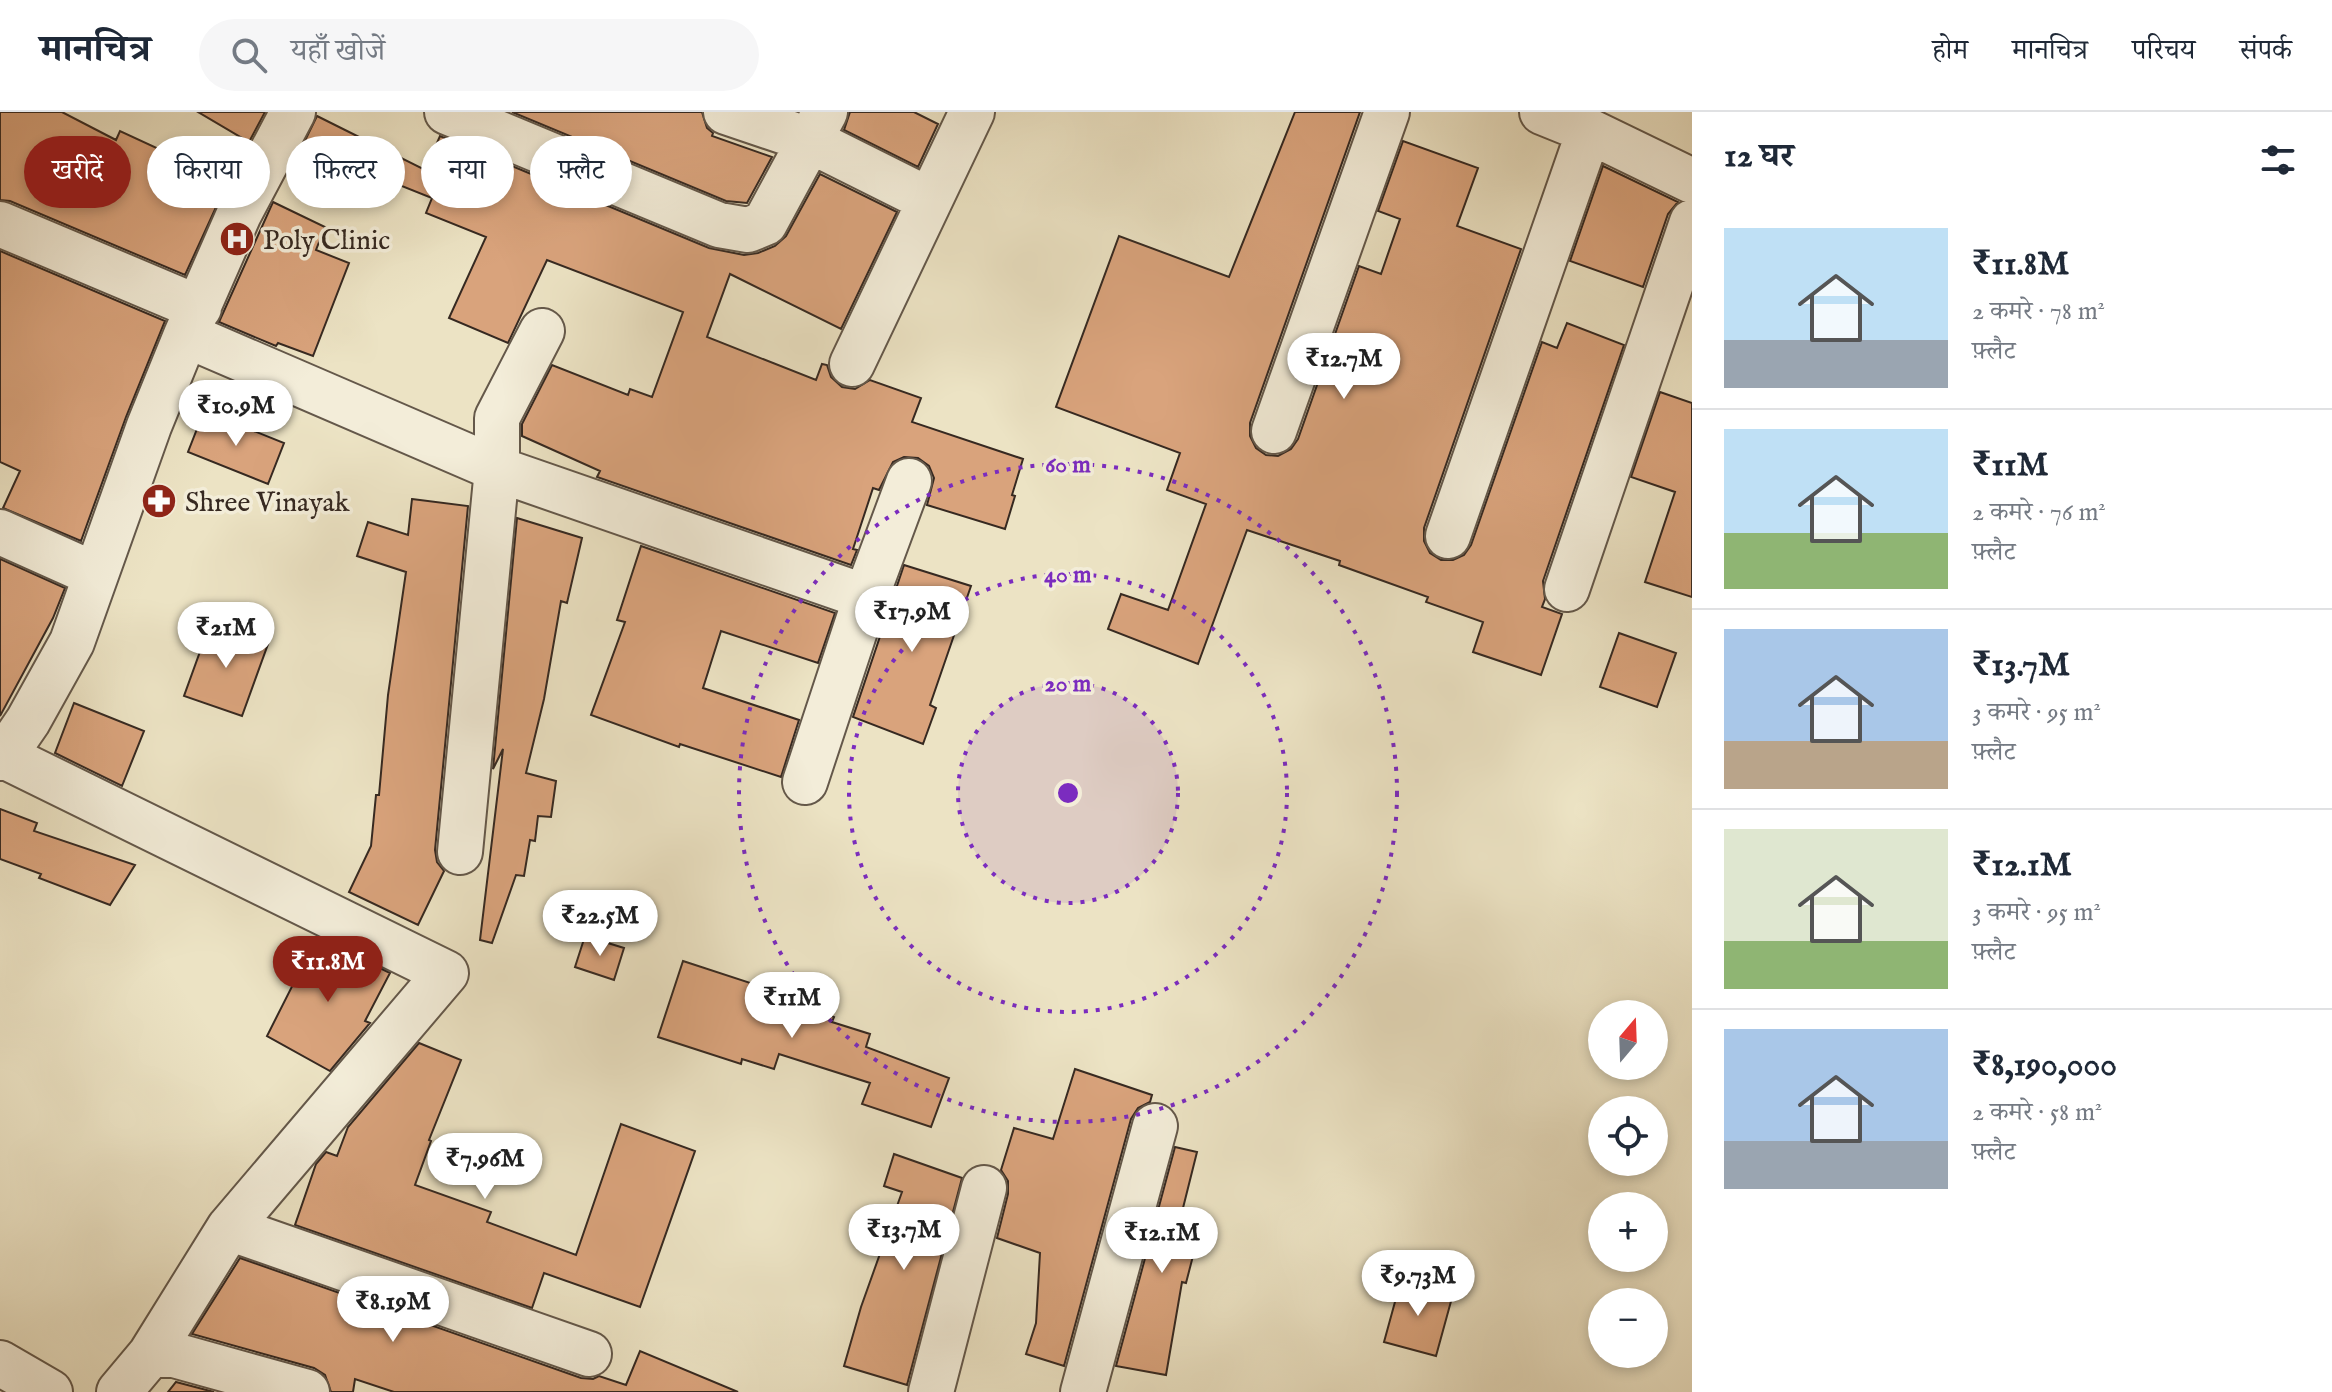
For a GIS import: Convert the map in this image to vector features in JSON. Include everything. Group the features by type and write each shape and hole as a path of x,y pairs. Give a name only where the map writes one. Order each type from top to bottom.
{"street":[{"path":"119,1392 150,1355 229,1228 446,973 2,757 14,713 72,642 149,426 239,214 293,112"},
{"path":"447,112 719,225 748,230 765,223 817,126"},
{"path":"726,112 817,126 929,200"},
{"path":"852,364 972,112"},
{"path":"1274,431 1387,112"},
{"path":"1542,112 1692,181"},
{"path":"1448,536 1589,131"},
{"path":"1567,589 1692,222"},
{"path":"0,224 497,469 866,597"},
{"path":"460,852 497,469 497,418 542,331"},
{"path":"805,782 866,597 909,481"},
{"path":"0,532 96,575"},
{"path":"1083,1392 1155,1126"},
{"path":"931,1392 984,1188"},
{"path":"229,1228 589,1354"},
{"path":"150,1355 174,1355 307,1392"},
{"path":"0,1363 50,1392"}],"building":[{"path":"0,112 62,112 108,136 24,136 24,207 0,200"},
{"path":"198,112 265,112 252,136 239,136"},
{"path":"512,112 702,112 712,136 772,157 747,203 726,201 632,162 632,136 570,136"},
{"path":"850,112 914,112 938,124 918,167 844,130"},
{"path":"1295,112 1360,112 1250,423 1250,436 1256,448 1266,455 1278,456 1291,449 1298,439 1359,266 1381,274 1400,219 1378,211 1403,141 1478,168 1457,226 1521,249 1424,528 1424,541 1430,553 1441,560 1453,560 1464,555 1471,545 1542,342 1557,348 1567,323 1624,345 1543,581 1545,599 1542,607 1562,614 1541,675 1473,652 1483,622 1426,602 1428,597 1339,565 1340,561 1247,530 1198,664 1108,629 1121,594 1168,610 1206,504 1167,490 1180,453 1056,407 1119,236 1229,277"},
{"path":"317,116 357,136 307,136"},
{"path":"131,136 147,144 147,208 216,208 185,275 27,208 131,208"},
{"path":"405,160 421,168 421,194 405,187"},
{"path":"1603,166 1678,202 1668,214 1643,287 1570,261"},
{"path":"514,167 530,173 530,208 613,208 709,248 744,255 775,246 786,236 820,174 897,212 841,329 730,274 707,337 816,380 822,364 827,365 831,377 842,387 855,389 870,380 921,398 912,422 1023,459 1005,529 927,505 934,478 929,466 918,458 904,457 893,462 879,490 873,488 853,549 857,550 851,565 597,477 600,471 522,436 522,424 552,365 628,395 630,389 652,397 683,312 547,260 508,343 449,318 486,237 426,213 428,208 514,208"},
{"path":"273,202 325,227 316,250 349,263 313,356 278,343 276,346 219,322"},
{"path":"0,251 165,321 81,541 3,508 20,471 0,462"},
{"path":"1660,392 1692,403 1692,597 1645,582 1675,492 1631,477"},
{"path":"204,411 284,443 268,484 188,452"},
{"path":"412,499 468,506 435,850 437,862 444,871 418,925 349,892 371,846 406,572 357,556 368,522 408,535"},
{"path":"517,518 582,538 567,603 561,601 544,699 526,773 556,781 551,817 538,816 535,841 530,840 524,876 516,875 492,943 480,940 503,749 493,769"},
{"path":"641,546 835,613 818,663 721,631 703,688 799,720 781,777 680,744 679,747 591,715 625,622 617,620"},
{"path":"0,559 65,588 53,618 0,716"},
{"path":"904,565 971,586 930,705 936,708 923,744 853,717"},
{"path":"210,624 268,644 242,716 184,696"},
{"path":"1619,633 1676,653 1657,707 1600,687"},
{"path":"74,703 144,731 122,786 55,753"},
{"path":"0,809 37,823 34,831 135,865 110,905 39,878 41,874 0,859"},
{"path":"585,936 624,948 614,980 575,967"},
{"path":"317,937 390,973 365,1021 370,1023 330,1071 267,1036"},
{"path":"683,961 796,998 794,1003 834,1017 832,1022 870,1034 866,1047 949,1078 931,1127 862,1104 870,1083 779,1054 774,1069 742,1059 741,1064 658,1037"},
{"path":"419,1043 461,1060 429,1140 415,1185 491,1212 487,1222 576,1255 621,1124 695,1151 640,1307 544,1273 532,1308 295,1225 316,1164 326,1152 337,1156 348,1127"},
{"path":"1075,1069 1152,1095 1150,1102 1138,1108 1131,1119 1064,1366 1026,1354 1036,1323 1040,1253 997,1238 1008,1194 1008,1181 1001,1170 1014,1128 1053,1139"},
{"path":"1175,1147 1197,1152 1180,1220 1201,1225 1186,1283 1182,1282 1166,1375 1116,1366"},
{"path":"894,1154 962,1178 907,1385 844,1366 861,1307 902,1192 884,1186"},
{"path":"240,1258 581,1378 599,1376 626,1385 640,1351 738,1392 394,1392 355,1379 353,1392 331,1392 325,1375 314,1368 192,1334"},
{"path":"1401,1280 1453,1294 1436,1356 1384,1342"},
{"path":"176,1382 214,1392 168,1392"}],"place":[{"name":"Poly Clinic","path":"237,239"},
{"name":"Shree Vinayak","path":"159,501"}]}
